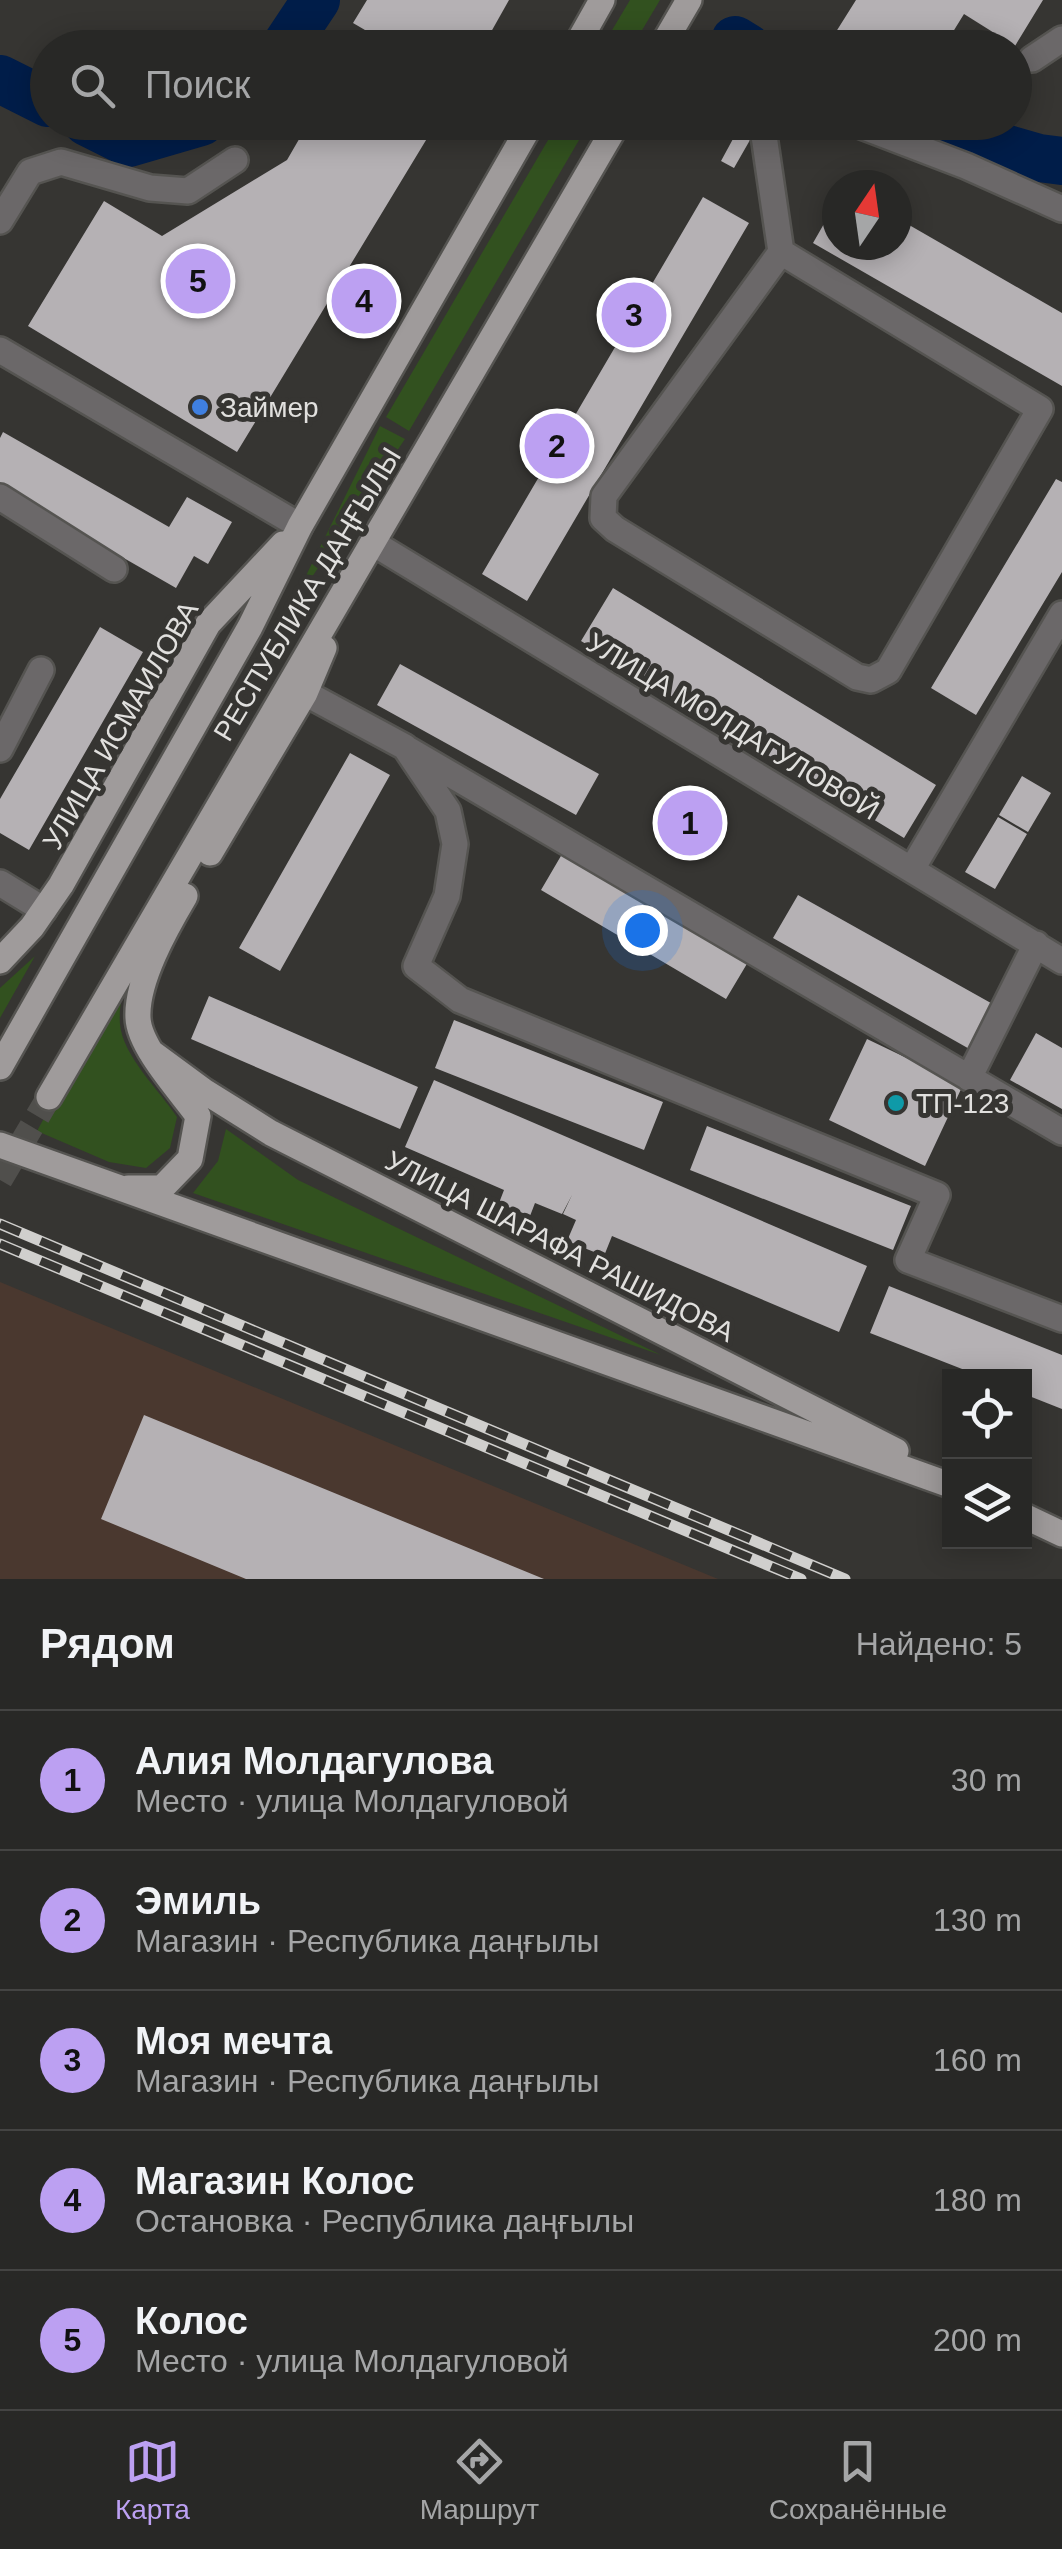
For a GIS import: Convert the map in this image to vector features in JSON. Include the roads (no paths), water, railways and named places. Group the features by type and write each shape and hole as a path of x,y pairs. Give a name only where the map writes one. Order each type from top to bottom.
{"main road":[{"path":"584,30 602,0"},
{"path":"674,30 689,0"},
{"name":"РЕСПУБЛИКА ДАҢҒЫЛЫ","path":"0,1067 250,627 300,526 522,140"},
{"name":"РЕСПУБЛИКА ДАҢҒЫЛЫ","path":"49,1096 608,140"},
{"name":"УЛИЦА ИСМАИЛОВА","path":"0,961 44,910 208,624 300,526"},
{"path":"0,1145 114,1188 162,1188 190,1159 198,1116 152,1052 137,1021 141,993 174,914 304,693 354,572"},
{"name":"УЛИЦА ШАРАФА РАШИДОВА","path":"152,1052 271,1133 942,1477"},
{"name":"УЛИЦА ШАРАФА РАШИДОВА","path":"114,1188 942,1478"},
{"path":"1032,1520 1062,1534"}],"street":[{"path":"1032,60 1062,39"},
{"path":"765,140 781,252 604,496 602,518 856,677 871,680 888,671 1040,409 781,252"},
{"path":"897,140 1062,209"},
{"path":"0,221 30,172 61,162 150,188 188,191 234,160"},
{"path":"0,350 300,526"},
{"path":"0,498 114,569"},
{"name":"УЛИЦА МОЛДАГУЛОВОЙ","path":"373,543 1062,960"},
{"path":"912,870 1062,614"},
{"path":"0,749 41,670"},
{"path":"304,693 405,747 1062,1132"},
{"path":"405,747 448,811 454,844 448,896 416,966 460,1000 937,1196 908,1260 1062,1319"},
{"path":"0,882 44,910"},
{"path":"969,1078 1036,944"}],"waterway":[{"path":"296,30 316,0"},
{"path":"0,79 30,94"},
{"path":"123,140 139,140"},
{"path":"976,140 1062,161"}],"tunnel":[{"path":"0,1180 49,1097"}],"railway":[{"path":"0,1224 845,1579"},
{"path":"0,1244 801,1579"}],"place":[{"name":"Колос","path":"198,281"},
{"name":"Магазин Колос","path":"364,301"},
{"name":"Моя мечта","path":"634,315"},
{"name":"Займер","path":"200,407"},
{"name":"Эмиль","path":"557,446"},
{"name":"Алия Молдагулова","path":"690,823"},
{"name":"ТП-123","path":"896,1103"}]}
